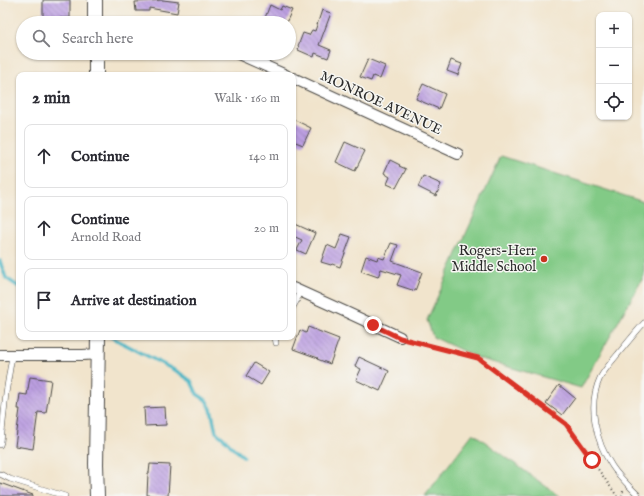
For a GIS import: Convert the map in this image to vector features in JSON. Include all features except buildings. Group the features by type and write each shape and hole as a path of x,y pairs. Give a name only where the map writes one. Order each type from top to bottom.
{"main road":[{"path":"95,0 96,16"},
{"path":"96,60 96,72"},
{"path":"97,496 96,464 98,340"}],"street":[{"path":"252,60 279,72"},
{"name":"MONROE AVENUE","path":"296,79 458,154"},
{"path":"296,290 400,338"},
{"path":"0,355 98,354"}],"lane":[{"path":"296,290 296,302"},
{"path":"639,496 612,466 604,452 596,431 594,400 596,388 600,378 644,323"},
{"path":"0,445 12,356"},
{"path":"0,474 10,479 65,496"}],"path":[{"path":"400,338 478,358 566,424 616,496"}],"green space":[{"path":"501,156 644,202 644,276 581,388 478,358 433,337 427,320"},
{"path":"473,433 559,496 425,496"}],"waterway":[{"path":"0,261 6,278 16,285"},
{"path":"117,340 178,372 191,381 197,394 206,400 211,409 216,432 244,457"}],"place":[{"name":"Rogers-Herr Middle School","path":"544,259"}],"route":[{"path":"373,325 400,338 478,358 566,424 592,460"}]}
